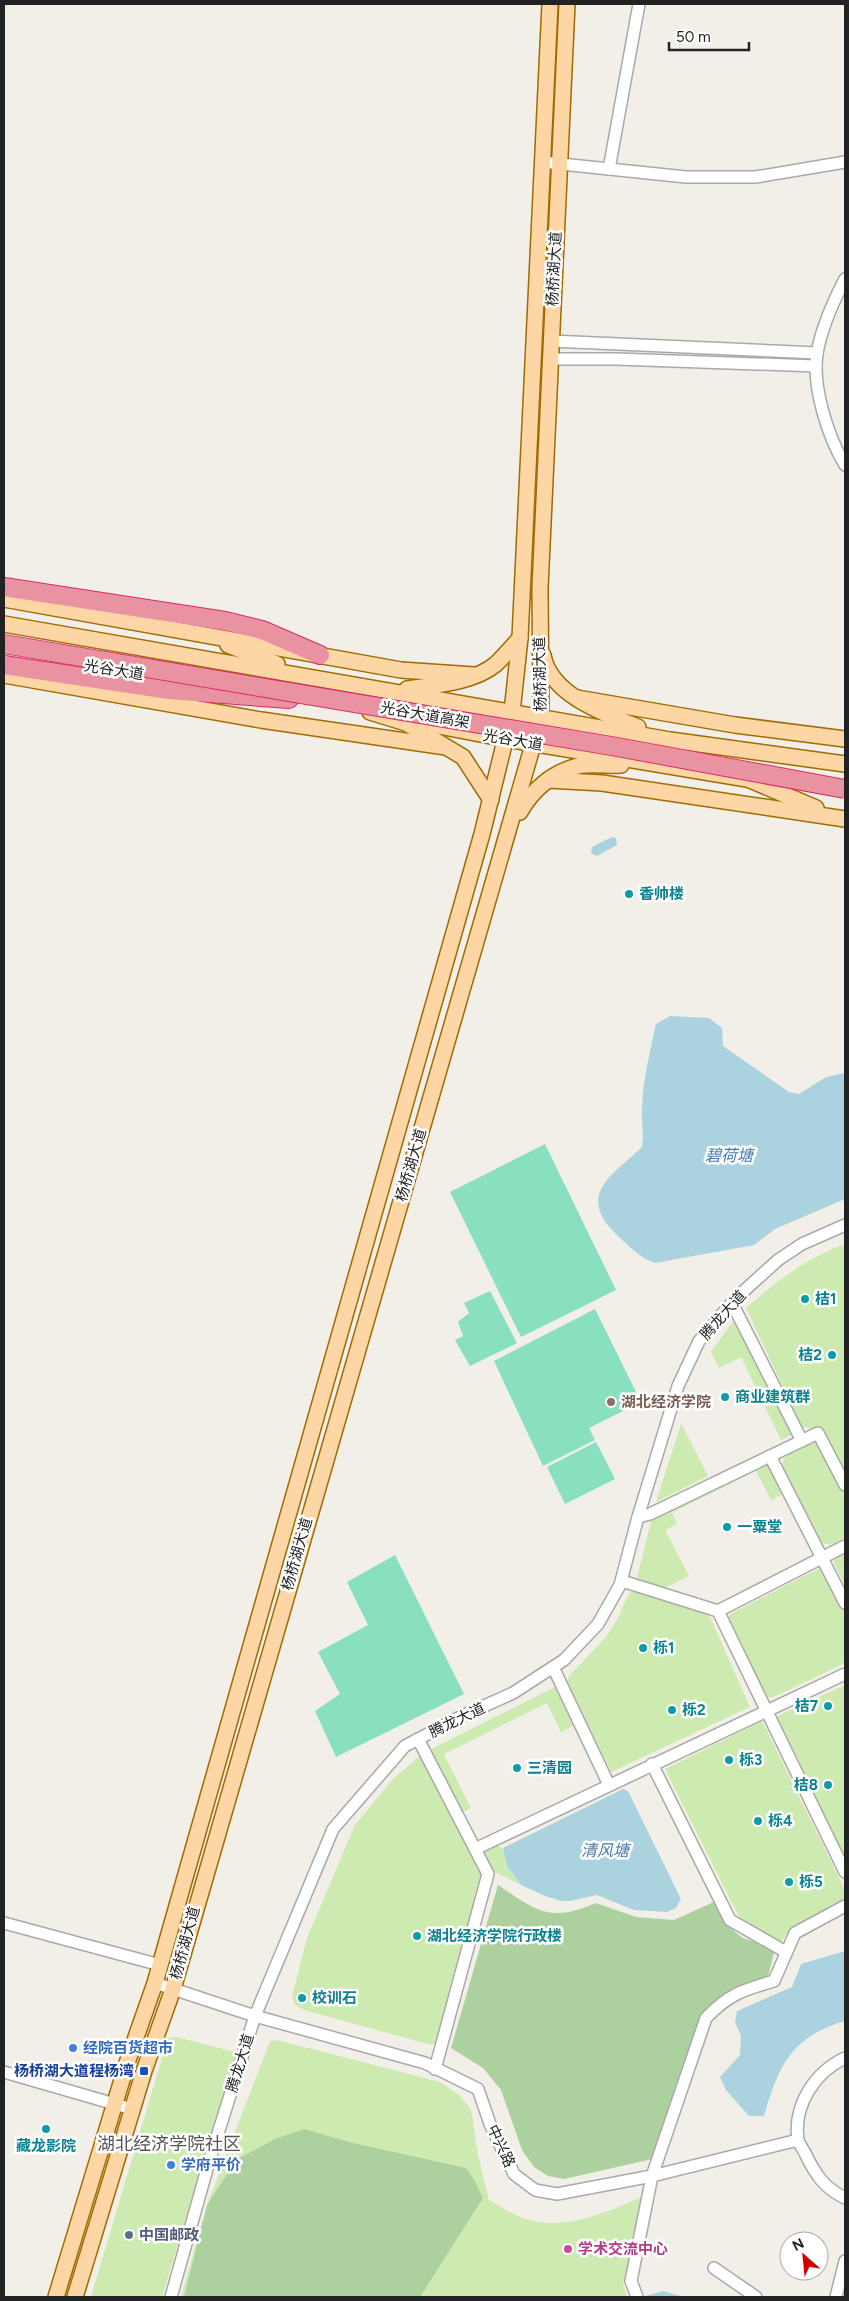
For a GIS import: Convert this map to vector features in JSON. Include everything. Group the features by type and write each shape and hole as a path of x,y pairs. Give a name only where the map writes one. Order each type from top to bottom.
{"highway":[{"path":"4,587 225,621 262,630 320,655"},
{"name":"光谷大道高架","path":"4,634 845,778"},
{"name":"光谷大道高架","path":"4,644 617,747 845,790"},
{"path":"4,664 169,690 289,699"}],"main road":[{"name":"杨桥湖大道","path":"56,2297 155,1983 491,800 506,740 512,712 520,638 550,4"},
{"name":"杨桥湖大道","path":"75,2297 132,2109 173,1989 541,717 539,637 566,4"},
{"path":"4,599 401,670 474,676"},
{"name":"光谷大道","path":"4,624 670,740 841,763"},
{"path":"195,632 306,676"},
{"path":"539,637 544,663 559,684 591,709 670,740"},
{"path":"392,691 440,684 474,676 494,665 520,638"},
{"name":"光谷大道","path":"4,651 370,712 506,740 534,743 748,780 845,790"},
{"path":"4,676 261,720 446,747"},
{"path":"577,698 736,725 845,739"},
{"path":"370,712 406,723 463,757 491,800"},
{"path":"508,832 529,796 548,780 578,766 658,765"},
{"path":"548,780 602,783 845,819"},
{"path":"748,780 845,819"}],"street":[{"path":"609,169 639,4"},
{"path":"542,162 686,177 756,177 845,162"},
{"path":"845,279 832,304 817,353 816,366 824,417 834,447 845,464"},
{"path":"551,341 817,353"},
{"path":"550,359 816,366"},
{"name":"腾龙大道","path":"171,2297 209,2162 255,2016 333,1829 405,1746 462,1716 513,1693 564,1660 598,1624 622,1581 638,1517 678,1386 699,1342 732,1303 778,1260 802,1244 845,1225"},
{"path":"732,1303 802,1441"},
{"path":"638,1517 650,1514 818,1433 845,1485"},
{"path":"770,1456 845,1603"},
{"path":"622,1581 718,1611 845,1546"},
{"path":"718,1611 845,1872"},
{"path":"553,1667 610,1785"},
{"path":"475,1849 845,1674"},
{"path":"418,1739 488,1874 436,2069"},
{"path":"652,1764 730,1920 786,1952"},
{"path":"637,2297 632,2281 652,2176 706,2018 718,2005 736,1993 774,1981 795,1933 845,1906"},
{"path":"4,1924 160,1965"},
{"name":"中兴路","path":"155,1983 255,2016 424,2063 478,2089 490,2124 514,2174 535,2190 557,2194 652,2176 798,2140"},
{"path":"845,2058 834,2063 810,2086 800,2111 798,2140 814,2172 826,2187 845,2198"},
{"path":"4,2072 132,2109"},
{"path":"836,2297 845,2261"},
{"path":"714,2268 756,2297"}],"green space":[{"path":"545,1144 616,1290 521,1337 450,1192"},
{"path":"845,1244 845,1476 823,1431 803,1427 798,1419 746,1308 792,1271 818,1256"},
{"path":"490,1291 517,1343 470,1366 455,1340 463,1336 458,1322 469,1313 464,1303"},
{"path":"595,1309 641,1402 589,1428 595,1440 543,1466 494,1361"},
{"path":"735,1318 793,1434 781,1440 741,1357 719,1368 711,1352"},
{"path":"681,1423 708,1476 656,1502 680,1427"},
{"path":"596,1442 615,1479 565,1504 547,1467"},
{"path":"815,1443 821,1447 845,1495 845,1538 830,1544 820,1542 782,1465 785,1457 809,1444"},
{"path":"767,1463 783,1494 771,1500 756,1471 672,1513 677,1524 665,1530 689,1576 662,1589 637,1578 652,1518"},
{"path":"845,1550 845,1586 834,1563 834,1556"},
{"path":"395,1555 464,1694 336,1757 315,1711 340,1694 318,1652 368,1625 347,1582"},
{"path":"818,1569 825,1569 845,1610 845,1663 774,1697 766,1698 727,1621 730,1614"},
{"path":"639,1590 703,1611 711,1619 750,1707 611,1772 568,1683 568,1677 606,1637 618,1618 629,1593"},
{"path":"845,1685 845,1862 775,1717"},
{"path":"555,1687 573,1726 561,1732 547,1703 444,1754 471,1808 461,1813 429,1750"},
{"path":"762,1721 845,1890 845,1900 792,1928 780,1943 741,1921 665,1769"},
{"path":"422,1754 484,1874 437,2042 431,2045 304,2010 295,2005 292,1996 307,1938 355,1825 393,1779"},
{"path":"496,1845 503,1848 507,1866 521,1885 491,1870 484,1855 485,1851"},
{"path":"498,1885 523,1902 544,1911 555,1913 580,1909 596,1903 636,1917 674,1920 716,1901 726,1925 743,1938 775,1948 767,1981 741,1986 722,1996 702,2015 657,2158 564,2179 548,2176 534,2167 522,2150 501,2090 483,2068 451,2048"},
{"path":"177,2037 235,2052 237,2059 214,2126 162,2297 91,2297 168,2038"},
{"path":"277,2040 440,2082 459,2095 471,2109 478,2155 489,2200 523,2218 538,2222 570,2222 602,2213 646,2195 623,2284 627,2297 181,2297 207,2205 270,2041"},
{"path":"304,2129 353,2143 466,2168 475,2181 483,2198 420,2297 184,2297 207,2205 236,2160 275,2139"}],"water":[{"path":"612,837 616,838 617,845 597,856 591,853 592,847"},
{"name":"碧荷塘","path":"670,1016 709,1018 722,1028 723,1046 789,1092 799,1094 826,1077 845,1073 845,1199 775,1229 754,1245 655,1263 639,1254 616,1234 604,1220 599,1207 599,1196 603,1186 611,1176 642,1147 643,1097 649,1055 656,1024"},
{"name":"清风塘","path":"623,1789 628,1791 681,1899 676,1908 667,1912 634,1910 597,1895 561,1901 521,1885 507,1866 503,1848"},
{"path":"845,1951 845,2021 812,2035 800,2045 790,2055 782,2068 775,2082 764,2116 749,2116 726,2090 720,2077 740,2055 741,2036 735,2022 737,2011 792,1987 801,1964"},
{"path":"663,2291 684,2297 642,2297"}],"place":[{"name":"香帅楼","path":"629,894"},
{"name":"桔1","path":"805,1299"},
{"name":"桔2","path":"832,1355"},
{"name":"商业建筑群","path":"725,1397"},
{"name":"湖北经济学院","path":"611,1402"},
{"name":"一粟堂","path":"727,1527"},
{"name":"栎1","path":"643,1648"},
{"name":"桔7","path":"828,1706"},
{"name":"栎2","path":"672,1710"},
{"name":"栎3","path":"729,1760"},
{"name":"三清园","path":"517,1768"},
{"name":"桔8","path":"828,1785"},
{"name":"栎4","path":"758,1821"},
{"name":"栎5","path":"789,1882"},
{"name":"湖北经济学院行政楼","path":"417,1936"},
{"name":"校训石","path":"302,1998"},
{"name":"经院百货超市","path":"73,2048"},
{"name":"杨桥湖大道程杨湾","path":"144,2071"},
{"name":"藏龙影院","path":"46,2129"},
{"name":"学府平价","path":"171,2165"},
{"name":"中国邮政","path":"129,2235"},
{"name":"学术交流中心","path":"568,2249"}],"district":[{"name":"湖北经济学院社区","path":"169,2144"}]}
